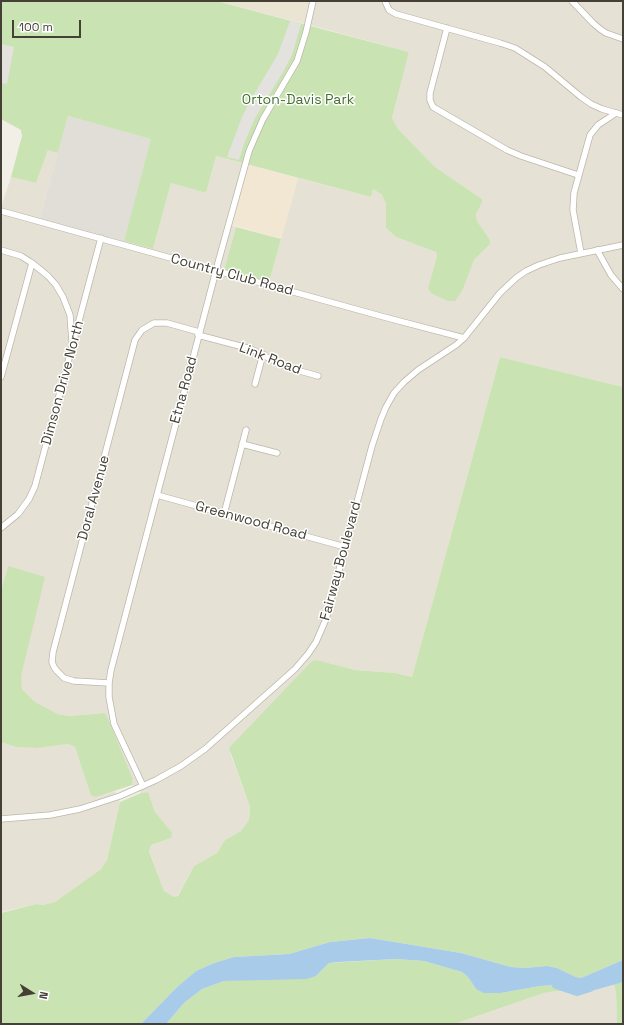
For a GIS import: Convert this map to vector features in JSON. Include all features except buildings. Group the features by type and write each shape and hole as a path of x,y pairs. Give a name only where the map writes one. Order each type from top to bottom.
{"street":[{"name":"Etna Road","path":"143,786 114,724 109,697 109,683 114,658 199,333 251,147 263,119 297,61 304,40 313,1"},
{"path":"385,1 389,10 396,14 515,48 545,67 591,104 623,114"},
{"path":"572,1 592,24 606,33 623,39"},
{"path":"447,28 430,93 430,100 434,106 507,150 578,175"},
{"path":"581,253 573,210 574,193 578,175 588,141 593,130 616,113"},
{"name":"Country Club Road","path":"1,211 464,338"},
{"name":"Dimson Drive North","path":"1,528 24,506 35,486 101,238"},
{"name":"Fairway Boulevard","path":"1,819 63,813 110,800 170,773 205,749 294,669 308,654 320,634 328,613 372,446 390,399 398,388 424,365 456,345 464,338 500,293 516,278 539,265 560,258 623,245"},
{"path":"1,250 21,256 48,276 63,297 70,315 72,345"},
{"path":"597,250 623,290"},
{"path":"1,377 32,263"},
{"name":"Doral Avenue","path":"109,683 74,681 64,678 56,672 52,662 53,652 135,340 142,330 154,323 167,323 199,333"},
{"name":"Link Road","path":"199,333 251,349 280,364 318,376"},
{"path":"255,384 263,354"},
{"path":"224,514 246,430"},
{"path":"242,444 277,454"},
{"name":"Greenwood Road","path":"157,495 346,547"}],"shaded area":[{"path":"216,1 311,1 306,24"},
{"path":"311,1 623,1 623,387 500,357 412,677 395,673 355,670 317,660 312,661 230,753 250,807 249,820 241,831 225,840 217,853 194,866 178,895 174,898 164,891 149,850 151,845 171,838 171,833 155,812 148,792 141,793 132,785 133,779 107,716 103,713 69,716 58,714 35,702 22,689 8,566 1,591 1,207 11,177 36,183 48,150 51,150 58,153 39,222 123,245 124,241 153,249 171,183 206,193 216,156 245,164 229,224 236,227 224,270 269,282 298,178 371,197 373,189 382,195 386,204 386,228 396,237 436,252 437,256 428,288 471,266 474,260 490,244 490,240 477,221 476,214 482,203 482,199 435,167 398,129 392,118 409,52 306,24"},
{"path":"290,21 301,24 292,55 255,118 239,160 227,157 242,117 278,54"},
{"path":"1,44 14,47 7,84 1,83"},
{"path":"68,116 152,139 123,245 39,222"},
{"path":"245,164 298,178 281,239 229,224"},
{"path":"1,742 16,747 37,748 68,744 75,747 91,796 96,797 115,791 120,802 107,860 101,869 55,902 43,905 36,904 1,912"},
{"path":"614,984 616,993 617,1024 454,1024 544,993 556,991 588,992"}],"green space":[{"name":"Orton-Davis Park","path":"1,1 216,1 409,52 392,118 398,129 435,167 482,199 482,203 476,214 477,221 490,240 490,244 474,260 462,291 455,301 448,301 431,293 428,288 437,256 436,252 396,237 386,228 386,204 382,195 373,189 371,197 216,156 206,193 171,183 153,249 124,241 151,139 68,116 58,153 48,150 36,183 11,177 22,136 21,130 1,119"},
{"path":"236,227 281,239 269,282 224,270"},
{"path":"500,357 623,387 623,960 581,978 557,968 547,966 525,968 511,967 461,953 370,938 330,942 289,954 234,957 214,963 196,971 176,988 141,1024 1,1024 1,913 36,904 43,905 55,902 101,869 107,860 120,802 141,793 148,792 155,812 172,833 171,838 151,845 149,851 164,891 174,897 178,896 194,866 217,853 225,840 241,831 249,820 250,807 229,748 312,661 317,660 355,670 395,673 412,677"},
{"path":"8,566 45,577 21,676 22,689 35,702 58,714 69,716 104,713 107,716 133,779 132,785 96,797 91,796 75,747 68,744 37,748 16,747 1,742 1,591"},
{"path":"396,959 424,961 462,972 468,977 476,989 501,993 554,985 576,991 556,991 544,993 454,1024 166,1024 184,1003 202,989 224,981 316,976 329,963"},
{"path":"623,982 623,1024 617,1024 616,993 614,984"}],"water":[{"path":"370,938 461,953 511,967 525,968 547,966 557,968 581,978 623,960 623,982 588,992 576,991 554,985 501,993 484,993 476,989 468,977 462,972 424,961 396,959 339,962 329,963 316,976 306,979 224,981 202,989 184,1003 166,1024 141,1024 176,988 196,971 214,963 234,957 289,954 330,942"}],"waterway":[{"path":"556,985 577,992 590,988"}]}
